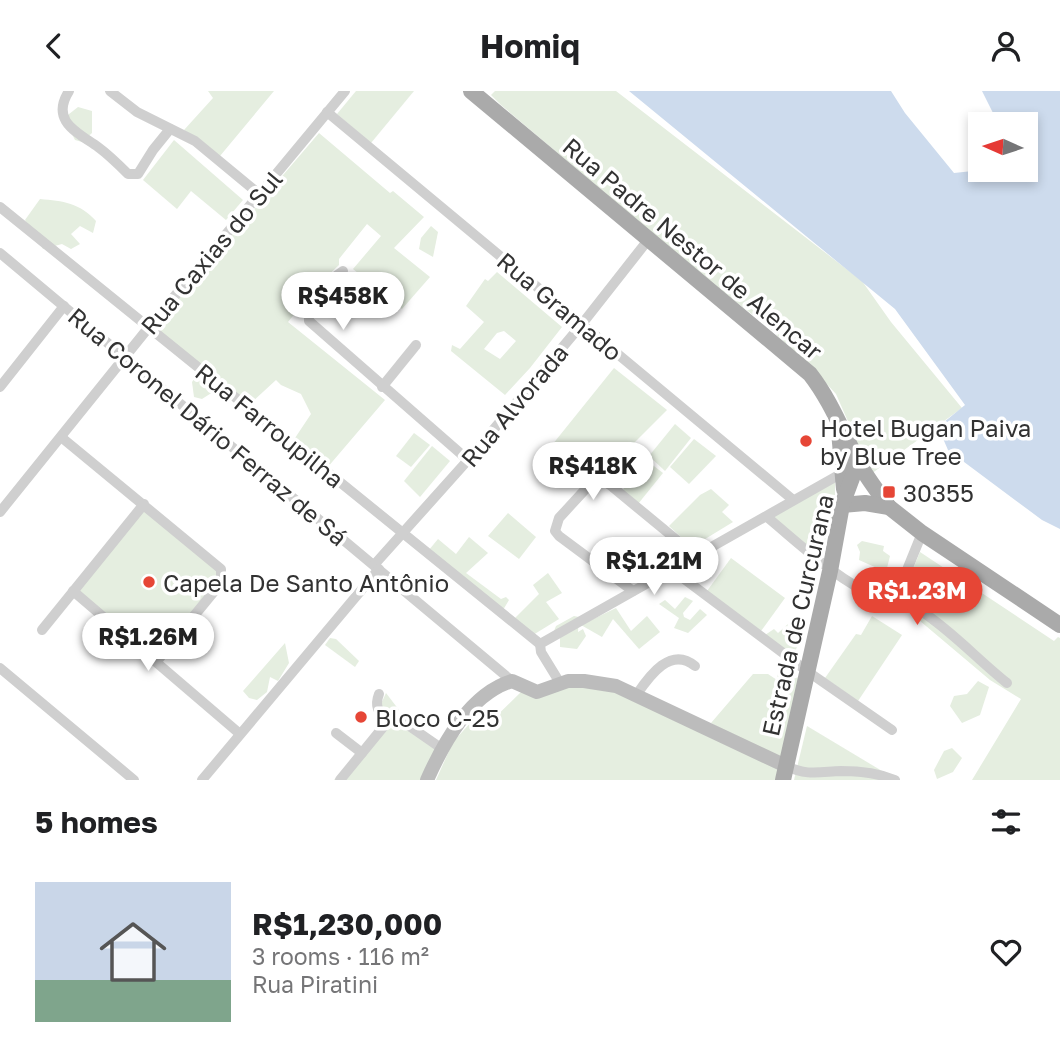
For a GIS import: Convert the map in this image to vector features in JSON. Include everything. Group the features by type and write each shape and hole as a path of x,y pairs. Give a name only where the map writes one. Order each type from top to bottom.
{"main road":[{"name":"Rua Padre Nestor de Alencar","path":"471,91 810,374 834,410 858,462 889,507 922,533 1060,625"},
{"path":"834,410 844,472 842,505 865,503 889,507"},
{"name":"Estrada de Curcurana","path":"785,773 842,505 858,462"},
{"path":"427,780 441,748 457,726 496,687 513,681 537,692 560,683 584,681 600,682 637,694 785,773"}],"street":[{"path":"69,91 62,105 66,122 77,134 100,148 128,174 138,174 170,129"},
{"path":"110,91 137,112 195,141 259,194"},
{"name":"Rua Caxias do Sul","path":"1,509 345,91"},
{"name":"Rua Gramado","path":"327,112 792,499"},
{"name":"Rua Farroupilha","path":"0,207 540,644"},
{"name":"Rua Alvorada","path":"202,780 377,567 402,532 468,460 582,324 648,240"},
{"name":"Rua Coronel Dário Ferraz de Sá","path":"0,253 513,681"},
{"path":"343,271 312,304 308,311 309,321 468,460"},
{"path":"0,387 64,306"},
{"path":"382,387 416,345"},
{"path":"61,436 221,569 221,583 157,661"},
{"path":"560,683 541,652 540,644 767,517 792,499 844,472"},
{"path":"633,591 555,531 559,518 593,481 604,481 610,485 695,555"},
{"path":"42,630 144,504"},
{"path":"767,517 830,571 881,600 917,608 1007,683"},
{"path":"894,602 922,533"},
{"path":"671,569 892,730"},
{"path":"74,591 240,734"},
{"path":"637,694 650,676 671,660 684,660 695,666"},
{"path":"0,669 134,780"},
{"path":"379,694 377,710 387,722"},
{"path":"340,780 392,719 402,721 441,748"},
{"path":"336,733 362,753"},
{"path":"785,773 855,772 895,780"}],"shaded area":[{"path":"208,91 274,91 220,156 184,130 213,98"},
{"path":"356,91 414,91 371,143 337,114"},
{"path":"495,91 616,91 862,281 891,322 962,408 871,474 836,394 811,367 766,325 710,282 501,105 491,95"},
{"path":"78,107 92,111 92,133 82,142 75,140 64,118"},
{"path":"319,133 390,193 393,191 424,217 394,248 430,277 402,309 353,269 381,236 367,224 339,259 339,265 318,285 288,322 385,400 327,468 293,441 311,414 301,394 276,380 249,405 153,327"},
{"path":"174,140 243,200 226,220 191,191 177,209 143,180"},
{"path":"40,199 64,202 84,210 96,221 93,233 80,226 71,234 80,244 71,249 62,244 43,249 25,220"},
{"path":"431,226 438,232 433,257 419,249 421,238"},
{"path":"497,272 562,327 505,395 451,351 452,345 460,349 484,322 466,306 485,279 488,281","holes":["504,331 516,341 500,359 484,349 497,333"]},
{"path":"614,368 667,410 633,444 607,477 592,465 578,481 544,455"},
{"path":"196,376 207,382 213,392 202,399 194,397 192,382"},
{"path":"675,424 691,438 665,471 649,456"},
{"path":"414,433 430,445 411,467 396,456"},
{"path":"694,439 716,456 689,484 670,467"},
{"path":"432,446 450,461 420,497 404,481"},
{"path":"646,460 663,473 638,504 622,491"},
{"path":"835,481 835,508 820,557 771,518"},
{"path":"711,489 729,505 722,512 733,522 692,547 669,526 700,495"},
{"path":"144,504 223,574 157,661 73,591"},
{"path":"508,513 536,537 519,559 488,536"},
{"path":"469,537 488,553 466,573 501,599 506,597 509,600 503,610 424,556 438,539 456,554"},
{"path":"862,541 884,546 883,551 890,556 886,572 859,560 857,545"},
{"path":"920,552 1054,641 1060,638 1060,780 972,780 1021,699 990,680 907,610 901,598"},
{"path":"731,558 785,598 761,631 707,591"},
{"path":"548,573 562,593 546,602 559,619 533,635 515,618 539,594 533,585"},
{"path":"685,597 693,601 683,613 684,617 690,620 700,609 707,615 688,633 674,628 679,618 659,604 665,600 675,609"},
{"path":"616,608 631,631 647,616 660,632 639,649 613,619 602,637 581,625"},
{"path":"574,616 579,617 578,632 583,629 586,636 577,649 560,647 560,631 554,631 556,626"},
{"path":"872,616 902,635 858,701 825,678 856,634 861,635"},
{"path":"788,624 786,631 799,642 793,657 765,635 774,629 778,633"},
{"path":"330,638 336,639 359,661 355,667 325,645"},
{"path":"285,643 289,663 278,681 270,677 267,692 257,700 249,698 243,691"},
{"path":"778,673 786,681 799,677 782,761 711,723 753,674 768,674 777,680"},
{"path":"978,681 989,687 980,715 962,723 950,706 954,696 967,694"},
{"path":"573,685 607,688 779,766 775,780 436,780 453,742 472,721 483,729 521,692"},
{"path":"386,693 399,710 394,714 440,748 426,780 334,780 390,718 380,706"},
{"path":"807,726 897,780 794,780"},
{"path":"952,748 962,758 953,772 937,779 934,770 944,751"}],"water":[{"path":"629,91 891,91 905,113 954,173 968,172 968,182 1038,182 1038,112 992,112 982,91 1060,91 1060,529 1042,520 948,450 938,427 965,405 895,309"}],"place":[{"name":"Hotel Bugan Paiva by Blue Tree","path":"806,441"},
{"name":"30355","path":"889,492"},
{"name":"Capela De Santo Antônio","path":"149,582"},
{"name":"Bloco C-25","path":"361,717"}]}
